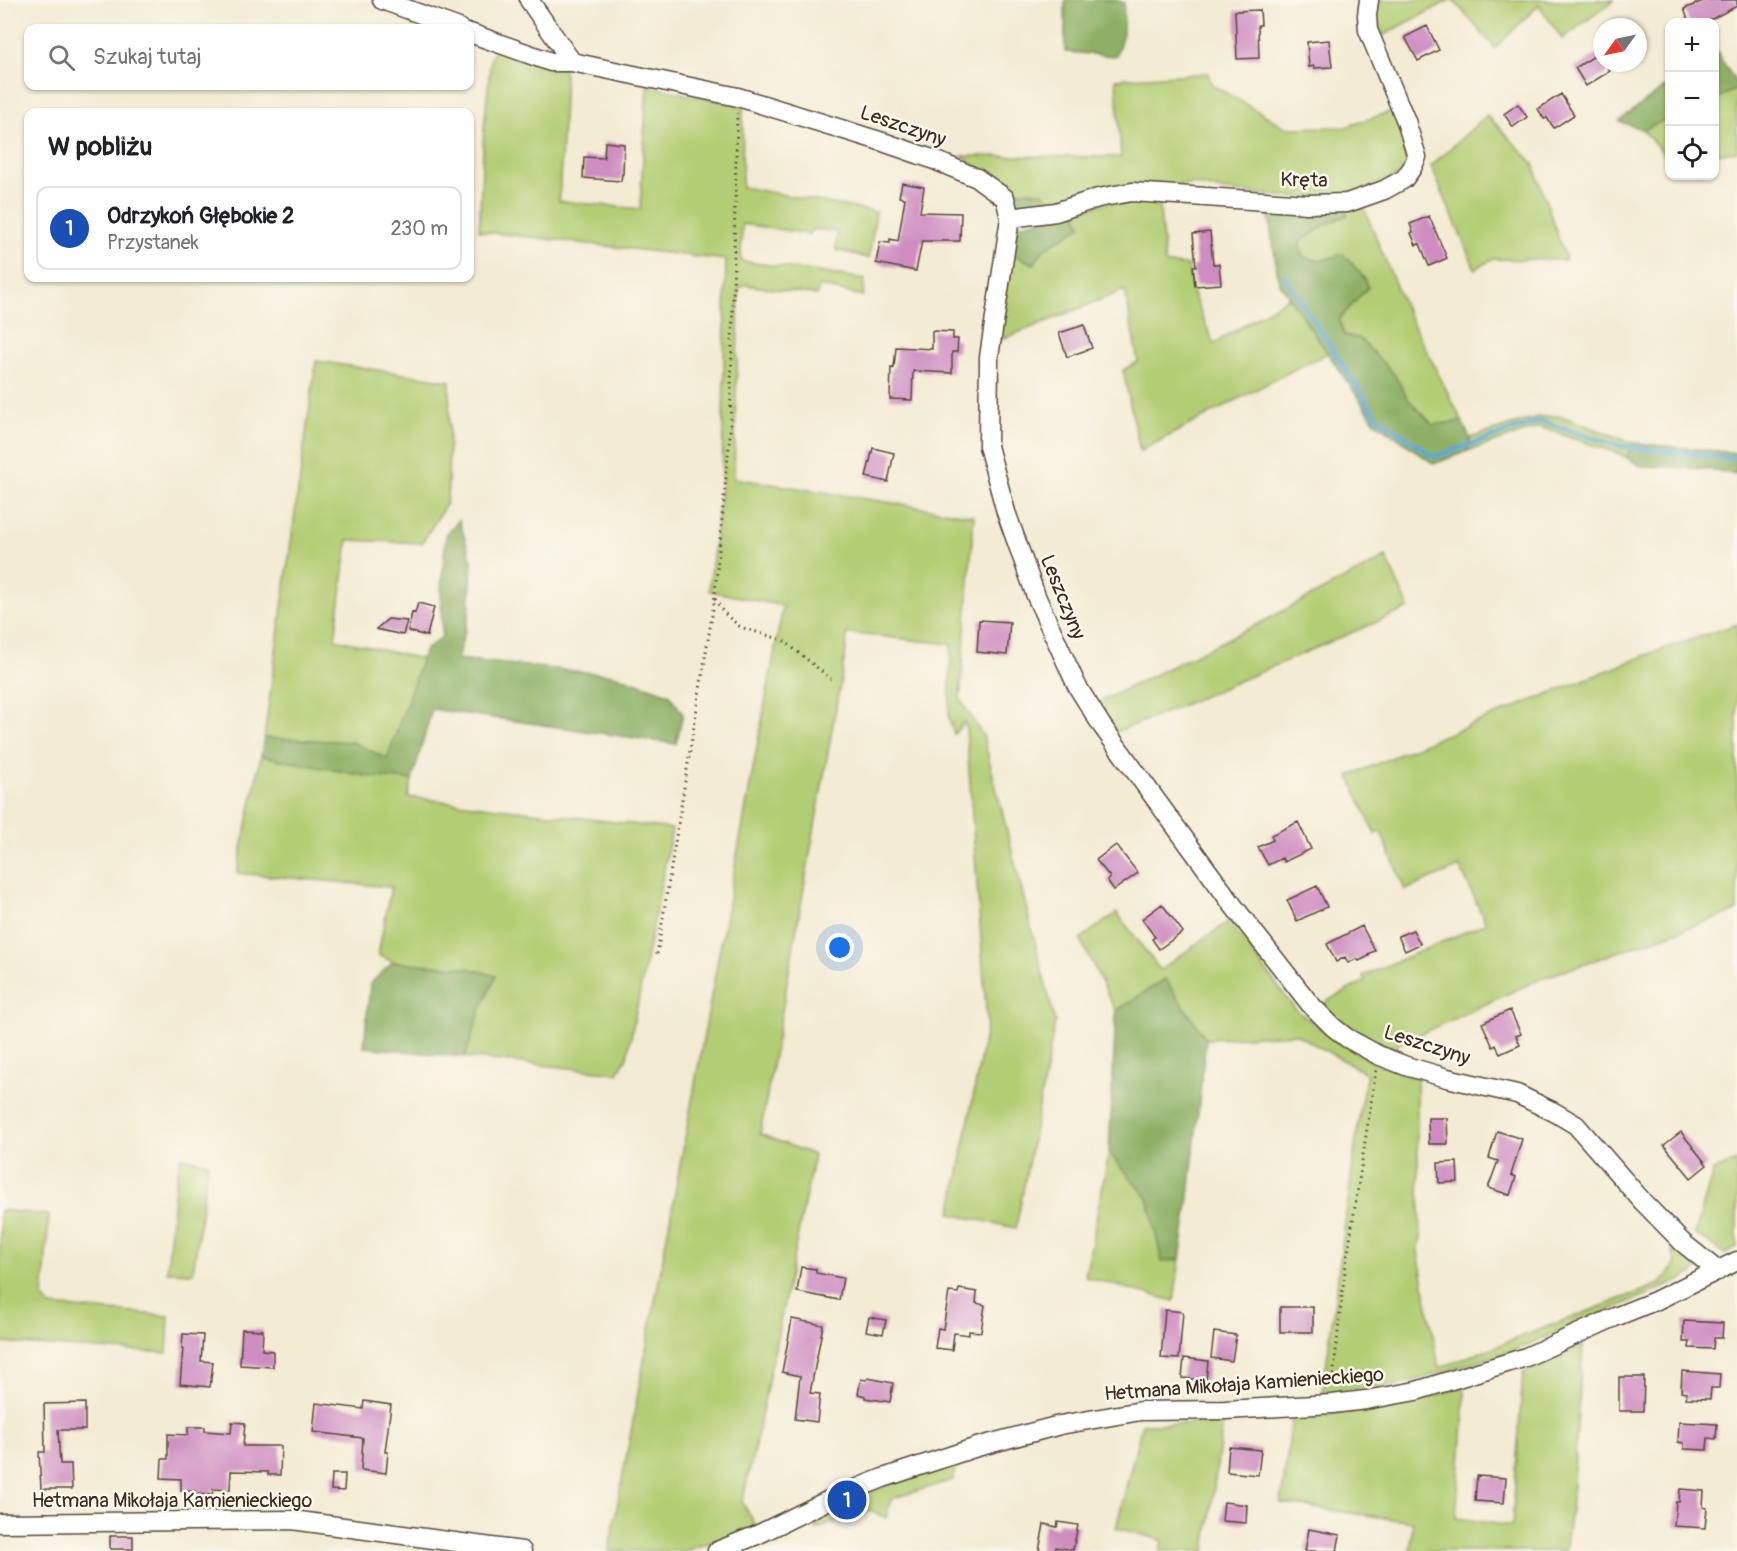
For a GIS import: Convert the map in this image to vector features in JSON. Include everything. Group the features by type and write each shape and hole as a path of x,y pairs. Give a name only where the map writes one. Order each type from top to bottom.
{"street":[{"path":"382,0 448,24"},
{"path":"529,0 573,62"},
{"name":"Kręta","path":"1010,218 1056,212 1098,198 1132,192 1307,204 1347,203 1384,190 1404,179 1417,157 1406,121 1368,30 1369,0"},
{"name":"Leszczyny","path":"474,34 551,62 573,62 738,97 932,159 977,178 1005,198 1010,218 989,357 988,446 1006,512 1036,596 1077,686 1102,726 1231,902 1310,1004 1333,1027 1347,1038 1378,1055 1406,1066 1517,1094 1576,1125 1643,1202 1683,1243 1718,1271"},
{"name":"Hetmana Mikołaja Kamienieckiego","path":"717,1551 757,1535 837,1496 884,1478 977,1447 1038,1430 1141,1411 1225,1410 1332,1404 1416,1391 1526,1357 1655,1301 1737,1261"},
{"name":"Hetmana Mikołaja Kamienieckiego","path":"0,1523 292,1520 522,1551"}],"path":[{"path":"657,954 714,598 730,435 738,97"},
{"path":"714,598 723,612 740,627 783,639 831,679"},
{"path":"1332,1404 1331,1380 1344,1278 1378,1055"}],"green space":[{"path":"1065,0 1116,0 1124,3 1123,34 1116,56 1065,52"},
{"path":"1379,0 1450,0 1382,36 1375,22 1376,4"},
{"path":"1453,0 1614,0 1562,39 1539,5 1495,48"},
{"path":"496,49 564,69 559,201 640,209 647,86 743,106 742,187 876,212 869,258 836,250 837,232 812,229 810,234 742,224 741,261 865,279 863,296 819,286 817,295 745,285 739,288 734,478 974,516 960,699 983,736 1055,1022 1016,1228 951,1214 987,1023 966,728 964,722 954,734 949,719 951,644 847,633 846,651 760,1134 814,1155 742,1502 757,1527 685,1551 609,1551 783,606 709,591 722,479 726,260 479,231 484,127 491,58"},
{"path":"1719,56 1737,84 1737,89 1719,97"},
{"path":"1208,73 1212,85 1287,128 1346,127 1393,111 1407,148 1407,163 1399,175 1347,197 1293,197 1227,191 1192,184 1147,188 1058,205 1042,192 1008,190 962,156 1121,157 1116,79"},
{"path":"1665,87 1665,120 1643,130 1619,121"},
{"path":"1737,89 1737,151 1719,153 1719,97"},
{"path":"1487,115 1533,163 1566,260 1493,259 1475,269 1431,166"},
{"path":"1665,120 1665,155 1643,130"},
{"path":"1008,191 1042,192 1058,205 1038,210 1017,203"},
{"path":"1159,200 1165,264 1188,265 1192,292 1214,344 1289,297 1328,353 1140,451 1123,370 1138,362 1125,290 995,342 1012,254 1034,264 1044,249 1080,226 1076,212 1110,202"},
{"path":"1267,206 1345,208 1347,215 1325,225 1299,242 1303,257 1320,261 1343,254 1365,279 1368,287 1339,319 1344,335 1359,338 1394,374 1407,398 1433,425 1462,421 1470,438 1468,451 1434,464 1375,422 1279,282"},
{"path":"1345,208 1364,208 1405,308 1462,421 1433,425 1407,398 1394,374 1344,335 1339,319 1368,287 1365,279 1343,254 1320,261 1303,257 1298,242 1325,225 1347,215"},
{"path":"1076,212 1081,226 1044,249 1034,264 1012,254 1018,225"},
{"path":"316,361 450,381 446,504 422,543 348,540 335,639 422,659 387,760 352,742 264,738"},
{"path":"1561,416 1633,443 1627,458 1540,427 1468,451 1470,438 1537,417"},
{"path":"1633,443 1737,453 1737,474 1709,469 1641,466 1627,458"},
{"path":"459,520 472,561 469,615 457,659 614,675 669,694 683,714 676,744 432,709 412,780 366,776 261,756 264,738 352,742 387,759 425,650 442,637 441,588 446,535"},
{"path":"1386,557 1409,608 1115,732 1097,703 1272,617"},
{"path":"1737,624 1737,911 1540,979 1388,1049 1324,1012 1321,1007 1327,1001 1365,981 1363,976 1486,923 1460,867 1405,890 1381,832 1375,834 1349,776 1435,739 1649,654"},
{"path":"261,756 366,776 412,780 408,797 672,829 627,1057 618,1073 465,1057 480,1011 495,976 467,968 393,962 378,955 391,887 237,873"},
{"path":"1117,913 1160,970 1229,921 1294,1008 1328,1034 1373,1063 1417,1078 1421,1237 1418,1252 1439,1368 1660,1284 1676,1264 1672,1249 1701,1268 1681,1280 1512,1351 1403,1384 1340,1391 1322,1397 1361,1103 1367,1074 1296,1034 1206,1039 1165,979 1116,1011 1080,939"},
{"path":"393,962 467,968 496,976 480,1011 465,1057 364,1047 370,984"},
{"path":"1165,979 1206,1039 1180,1259 1162,1262 1148,1198 1109,1153 1116,1011"},
{"path":"1109,1153 1148,1198 1162,1262 1180,1259 1174,1301 1085,1277"},
{"path":"181,1157 208,1163 193,1273 167,1272 175,1185"},
{"path":"1737,1161 1737,1247 1725,1254 1695,1234 1713,1171"},
{"path":"0,1210 49,1215 43,1298 51,1306 169,1316 167,1353 0,1343"},
{"path":"1583,1344 1571,1510 1565,1551 1410,1551 1413,1522 1281,1503 1292,1417 1328,1415 1380,1405 1399,1404 1429,1398 1464,1386 1456,1518 1512,1526 1523,1373"},
{"path":"1223,1423 1205,1551 1160,1551 1162,1540 1116,1528 1142,1424"},
{"path":"952,1462 955,1467 953,1480 891,1499 886,1518 870,1510 815,1529 819,1514 839,1504 841,1508 856,1502 855,1497"}],"building":[{"path":"1705,0 1737,0 1737,6 1714,18 1687,18 1684,9"},
{"path":"1260,10 1259,58 1237,59 1235,11"},
{"path":"1427,26 1439,50 1418,61 1405,37"},
{"path":"1329,40 1332,67 1309,67 1307,42"},
{"path":"1593,57 1593,72 1608,72 1586,86 1575,68"},
{"path":"1561,94 1574,115 1554,128 1547,118 1544,119 1538,109"},
{"path":"1518,104 1527,117 1513,127 1504,114"},
{"path":"605,142 624,144 621,181 583,178 584,157 604,158"},
{"path":"902,183 924,187 920,212 961,213 960,241 922,241 916,271 876,263 880,242 890,243 890,239 898,241 905,198 899,197"},
{"path":"1429,216 1447,258 1429,266 1420,244 1416,245 1410,224"},
{"path":"1210,232 1213,264 1219,264 1221,284 1195,286 1193,234"},
{"path":"1084,325 1092,348 1067,357 1059,333"},
{"path":"932,331 953,332 953,339 958,339 957,352 952,352 952,373 913,371 912,400 890,399 891,367 894,368 896,347 932,349"},
{"path":"873,448 894,453 888,482 866,477"},
{"path":"418,603 434,607 427,636 408,631 412,612 415,613"},
{"path":"388,619 407,621 403,635 376,629"},
{"path":"979,620 1010,622 1007,655 977,652"},
{"path":"1298,822 1311,849 1284,862 1282,858 1268,865 1258,847 1273,840 1271,835"},
{"path":"1116,845 1138,873 1114,890 1107,880 1110,877 1096,860"},
{"path":"1317,886 1327,907 1297,921 1287,900"},
{"path":"1162,904 1183,932 1159,949 1152,939 1155,937 1142,919"},
{"path":"1362,926 1375,951 1359,961 1357,959 1348,963 1345,957 1336,962 1327,944"},
{"path":"1413,930 1420,944 1405,951 1398,936"},
{"path":"1510,1010 1521,1034 1516,1036 1520,1045 1500,1054 1496,1045 1493,1047 1482,1023"},
{"path":"1428,1118 1447,1118 1448,1144 1429,1144"},
{"path":"1497,1131 1522,1139 1511,1175 1516,1177 1510,1195 1488,1188 1498,1161 1489,1158"},
{"path":"1681,1132 1707,1165 1691,1178 1664,1145"},
{"path":"1457,1162 1458,1182 1439,1183 1438,1163"},
{"path":"801,1267 816,1269 816,1273 843,1278 839,1300 797,1292"},
{"path":"959,1289 977,1292 976,1303 985,1305 981,1332 969,1331 969,1335 954,1333 952,1350 935,1348 938,1328 943,1329 949,1292 958,1293"},
{"path":"1280,1307 1313,1307 1313,1332 1280,1332"},
{"path":"1165,1310 1183,1312 1179,1359 1161,1358"},
{"path":"869,1317 886,1320 883,1334 866,1331"},
{"path":"792,1319 823,1325 810,1393 820,1394 817,1422 795,1419 800,1376 782,1372"},
{"path":"1684,1321 1723,1323 1722,1338 1714,1338 1713,1349 1689,1348 1690,1342 1683,1342"},
{"path":"242,1329 263,1330 262,1350 273,1351 273,1367 240,1365"},
{"path":"1214,1332 1236,1335 1232,1361 1211,1358"},
{"path":"183,1334 203,1335 201,1361 213,1362 210,1387 180,1384"},
{"path":"1184,1358 1208,1361 1206,1380 1182,1378"},
{"path":"1682,1371 1720,1374 1719,1388 1711,1388 1710,1399 1686,1398 1687,1393 1681,1392"},
{"path":"1619,1377 1644,1377 1643,1411 1619,1411"},
{"path":"868,1378 893,1383 890,1402 865,1398 858,1394 861,1379 867,1380"},
{"path":"364,1401 391,1405 385,1452 388,1452 386,1473 361,1470 363,1438 313,1432 316,1403 363,1409"},
{"path":"85,1403 85,1430 58,1430 60,1464 71,1464 72,1489 41,1489 39,1452 45,1452 44,1404"},
{"path":"232,1422 245,1423 243,1446 281,1446 280,1475 268,1475 268,1472 231,1471 230,1490 213,1489 212,1495 181,1491 181,1479 161,1478 162,1459 168,1459 168,1434 188,1435 188,1427 205,1427 205,1431 231,1433"},
{"path":"1679,1422 1717,1424 1716,1439 1708,1438 1707,1450 1684,1449 1684,1443 1678,1442"},
{"path":"1229,1447 1261,1450 1258,1475 1227,1472"},
{"path":"332,1474 345,1474 344,1491 331,1490"},
{"path":"1477,1476 1506,1478 1504,1503 1475,1501"},
{"path":"1680,1489 1704,1491 1703,1507 1707,1508 1705,1528 1674,1526 1676,1502 1679,1502"},
{"path":"1224,1502 1247,1505 1246,1523 1222,1521"},
{"path":"1058,1522 1078,1525 1073,1550 1056,1547 1055,1551 1039,1551 1044,1524 1057,1527"},
{"path":"1309,1529 1340,1535 1337,1551 1305,1551"},
{"path":"110,1536 133,1536 133,1549 110,1549"}],"waterway":[{"path":"1284,276 1376,416 1434,457 1540,421 1620,446 1737,459"}],"place":[{"name":"Odrzykoń Głębokie 2","path":"847,1500"}]}
